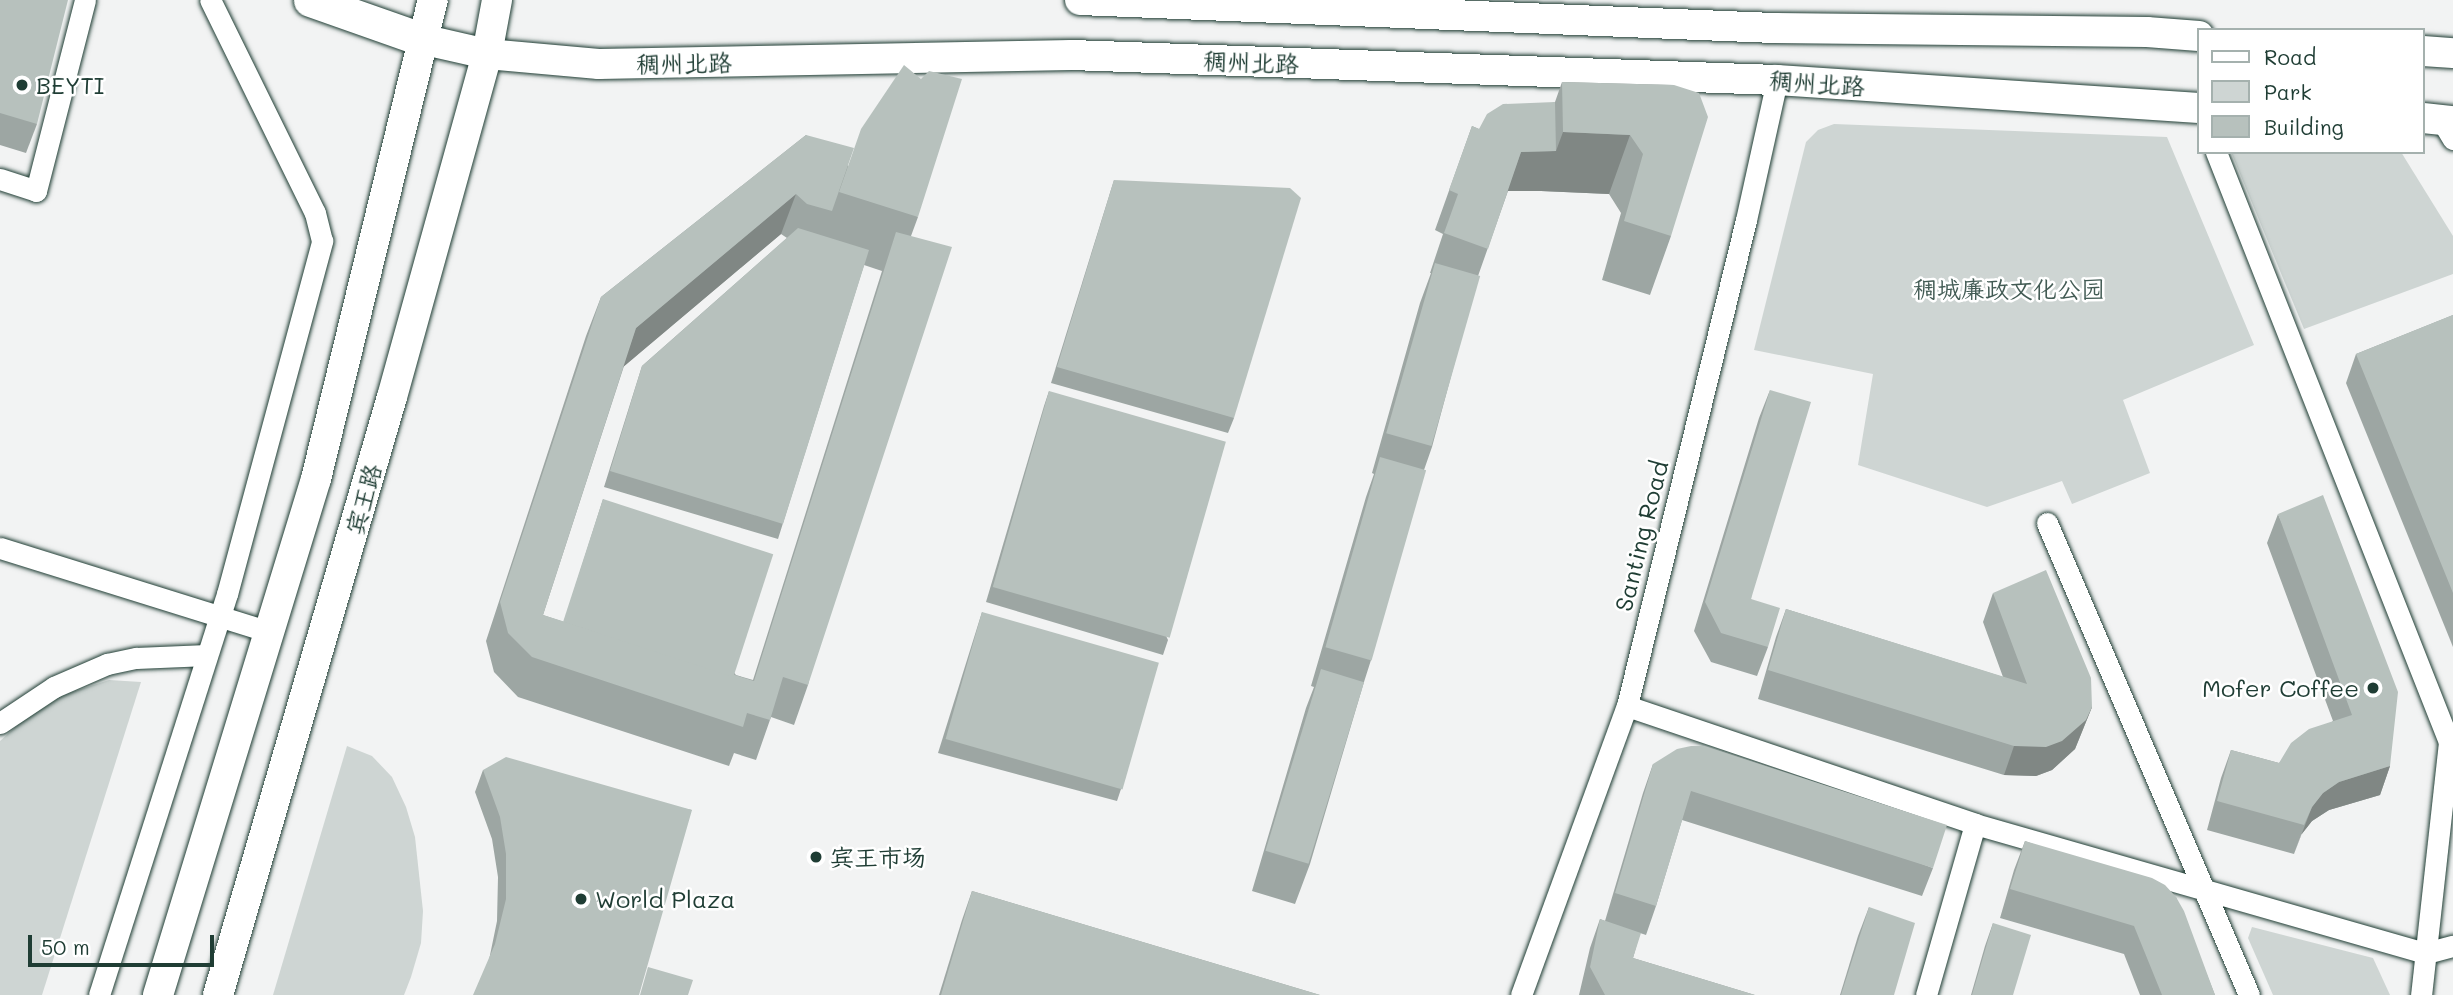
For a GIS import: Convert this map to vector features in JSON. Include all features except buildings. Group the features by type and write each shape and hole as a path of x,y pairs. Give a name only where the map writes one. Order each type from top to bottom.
{"main road":[{"name":"稠州北路","path":"310,0 421,39 487,54 599,64 1071,55 1777,80 2198,108"},
{"name":"宾王路","path":"158,995 316,479 421,39 433,0"},
{"name":"宾王路","path":"218,995 320,653 487,54 497,0"},
{"path":"1080,0 1775,28 2147,32 2198,36"},
{"path":"2425,51 2453,53"}],"street":[{"path":"0,179 36,191 85,0"},
{"path":"99,995 220,617 322,241 315,213 210,0"},
{"name":"Santing Road","path":"1521,995 1627,706 1746,220 1777,80"},
{"path":"2217,154 2449,742 2421,995"},
{"path":"2047,523 2249,995"},
{"path":"0,548 270,632"},
{"path":"0,723 54,687 107,664 136,658 206,655"},
{"path":"1627,706 1975,824 2426,953 2453,946"},
{"path":"1926,995 1975,824"}],"green space":[{"name":"稠城廉政文化公园","path":"1834,124 2167,137 2254,345 2123,400 2150,473 2072,504 2062,481 1987,507 1858,465 1873,374 1754,350 1806,142 1818,130"},
{"path":"2232,154 2402,154 2453,236 2453,274 2304,329"},
{"path":"109,680 141,682 42,995 0,995 0,741 20,723 63,695"},
{"path":"347,746 372,756 392,777 406,807 415,837 423,911 421,943 411,977 404,995 273,995"},
{"path":"2252,927 2373,958 2390,995 2273,995 2248,938"}],"place":[{"name":"BEYTI","path":"22,85"},
{"name":"Mofer Coffee","path":"2373,688"},
{"name":"宾王市场","path":"816,857"},
{"name":"World Plaza","path":"581,899"}]}
